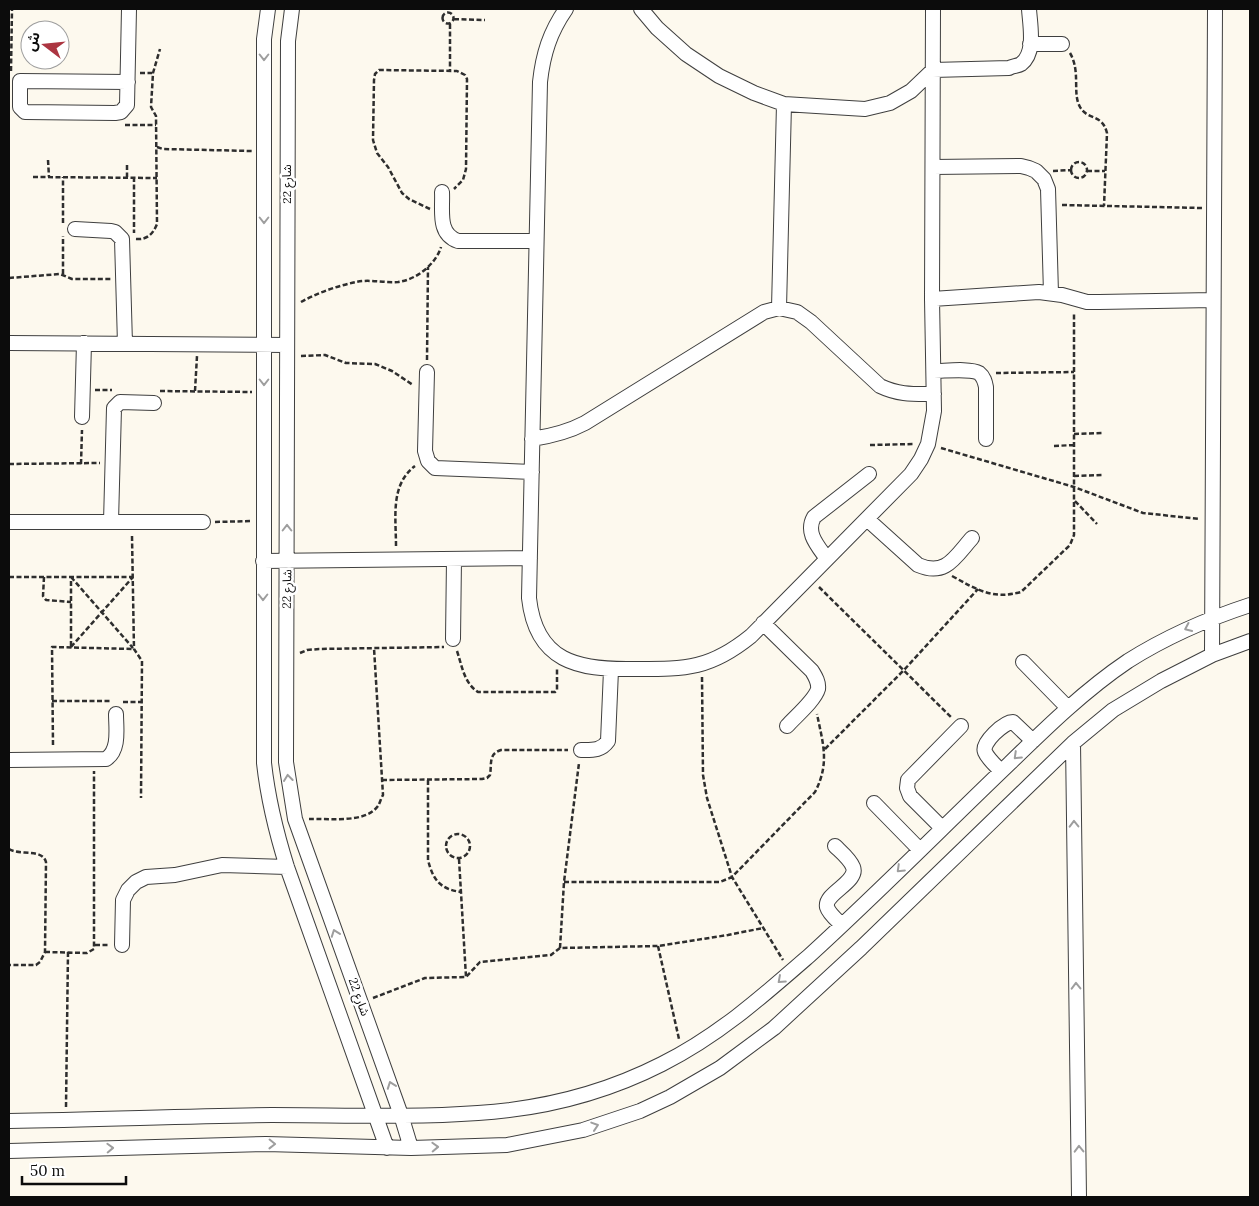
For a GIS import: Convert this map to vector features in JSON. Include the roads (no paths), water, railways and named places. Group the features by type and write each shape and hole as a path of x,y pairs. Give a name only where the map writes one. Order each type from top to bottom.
{"street":[{"path":"128,82 20,81 20,107 25,112 115,113 124,109 127,105 128,82 129,9"},
{"name":"شارع 22","path":"268,9 264,39 263,521 264,763 267,793 273,823 287,867 387,1148"},
{"name":"شارع 22","path":"292,9 288,41 286,762 295,819 402,1115 412,1148"},
{"path":"566,9 547,42 542,62 538,109 530,614 536,630 556,654 572,664 611,670 692,667 713,660 733,650 763,623 867,519 911,474 921,459 928,444 934,411 932,299 933,9"},
{"path":"641,9 657,28 686,54 719,76 754,93 784,104 865,109 890,103 911,91 933,70 1009,68 1020,64 1028,56 1030,44 1029,9"},
{"path":"1212,655 1215,9"},
{"path":"1030,44 1062,44"},
{"path":"779,308 784,104"},
{"path":"933,167 1021,166 1036,171 1044,179 1048,189 1051,293"},
{"path":"442,192 443,228 445,234 451,239 458,241 536,242"},
{"path":"76,229 115,232 122,239 125,344"},
{"path":"932,299 1051,293 1074,299 1100,302 1214,300"},
{"path":"532,439 569,431 585,423 764,312 779,308 797,312 811,322 880,386 893,392 934,394"},
{"path":"9,343 264,346 287,351"},
{"path":"82,417 84,344"},
{"path":"934,370 972,371 979,374 984,380 986,387 986,439"},
{"path":"427,372 425,451 428,461 435,468 532,472"},
{"path":"111,522 115,405 157,397"},
{"path":"827,559 812,536 811,523 814,517 869,474"},
{"path":"867,519 918,565 927,569 947,566 972,538"},
{"path":"9,522 203,522"},
{"path":"263,561 530,558"},
{"path":"453,639 454,559"},
{"path":"9,1121 267,1115 479,1114 575,1097 622,1082 661,1064 707,1039 754,1004 842,926 1001,771 1085,693 1128,661 1176,634 1212,617 1250,605"},
{"path":"763,623 812,670 817,679 818,689 813,698 787,726"},
{"path":"9,1151 266,1144 387,1148 507,1145 583,1130 640,1111 720,1068 774,1028 861,948 1073,743 1113,710 1161,681 1212,655 1250,641"},
{"path":"1022,662 1068,708"},
{"path":"581,750 597,750 604,747 608,741 611,670"},
{"path":"9,760 106,759 113,753 116,744 116,714"},
{"path":"1001,771 985,753 984,749 987,741 1004,724 1013,722 1033,741"},
{"path":"942,828 910,796 907,788 908,780 961,726"},
{"path":"1073,743 1079,1197"},
{"path":"874,803 920,850"},
{"path":"835,846 854,868 854,873 828,901 829,911 842,926"},
{"path":"122,945 123,900 128,890 136,882 146,877 175,875 222,865 287,867"}]}
